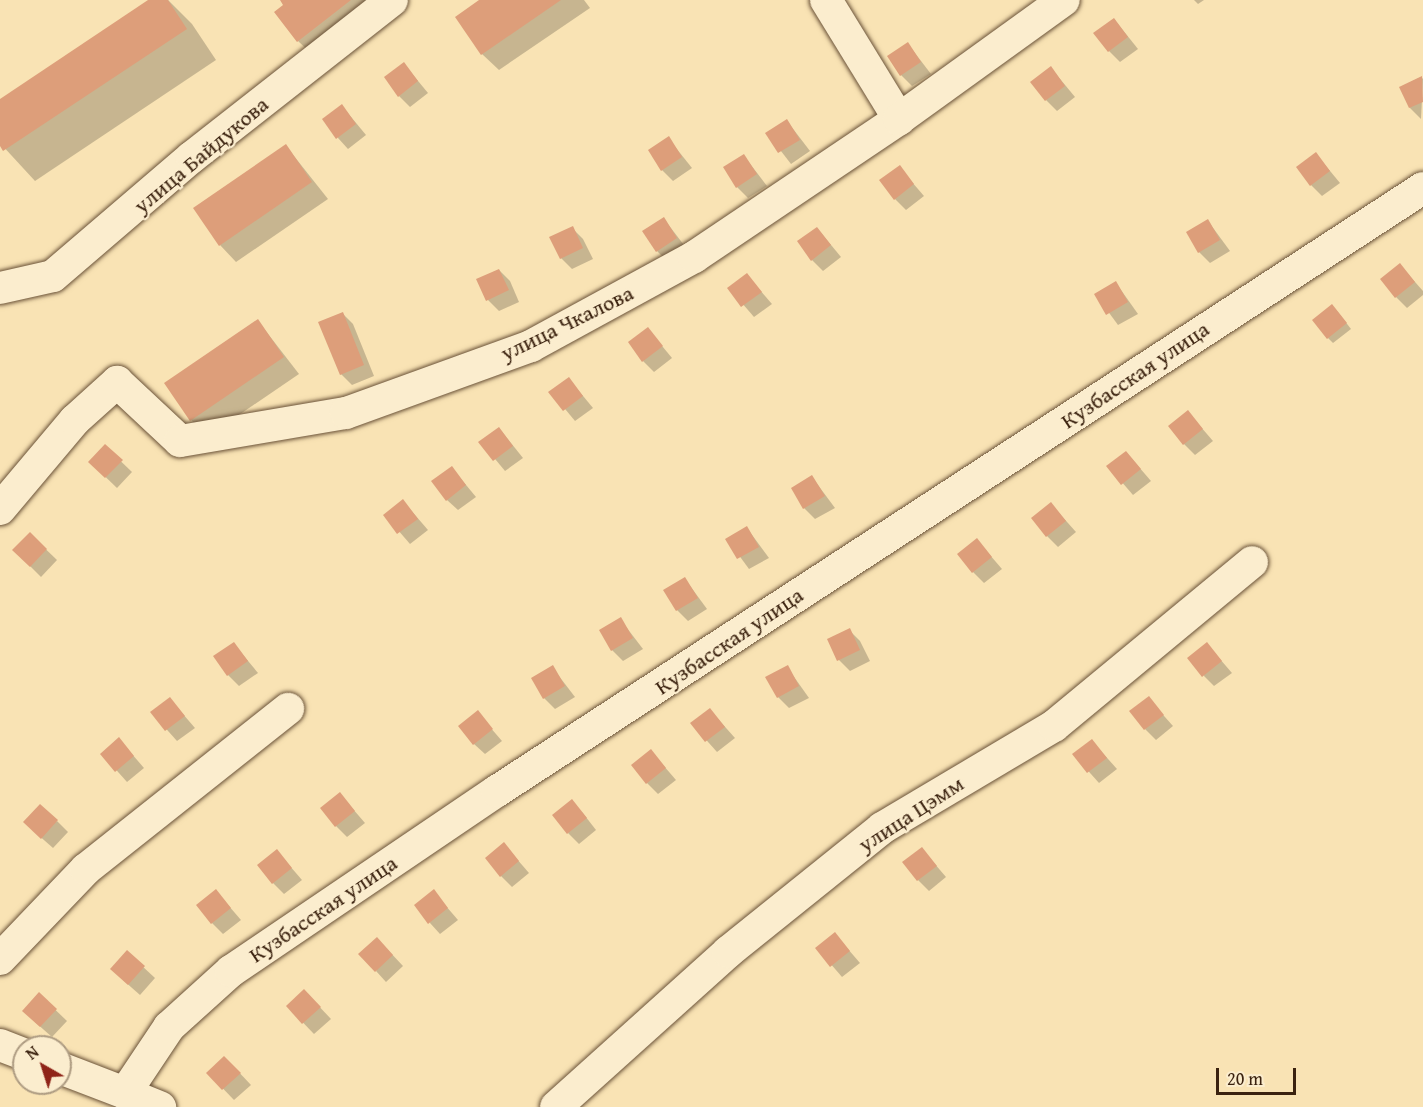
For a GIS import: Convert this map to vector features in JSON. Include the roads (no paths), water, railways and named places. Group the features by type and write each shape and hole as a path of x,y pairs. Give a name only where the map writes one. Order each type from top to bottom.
{"street":[{"name":"улица Байдукова","path":"0,288 53,276 192,157 392,0"},
{"path":"826,0 898,119"},
{"name":"улица Чкалова","path":"0,509 75,420 117,382 180,441 346,413 531,346 694,257 898,119 1065,0"},
{"name":"Кузбасская улица","path":"125,1093 169,1027 231,971 497,791 1423,188"},
{"name":"улица Цэмм","path":"556,1107 728,952 882,828 1054,726 1252,562"},
{"path":"0,959 86,869 288,709"},
{"path":"72,1073 160,1107"}]}
